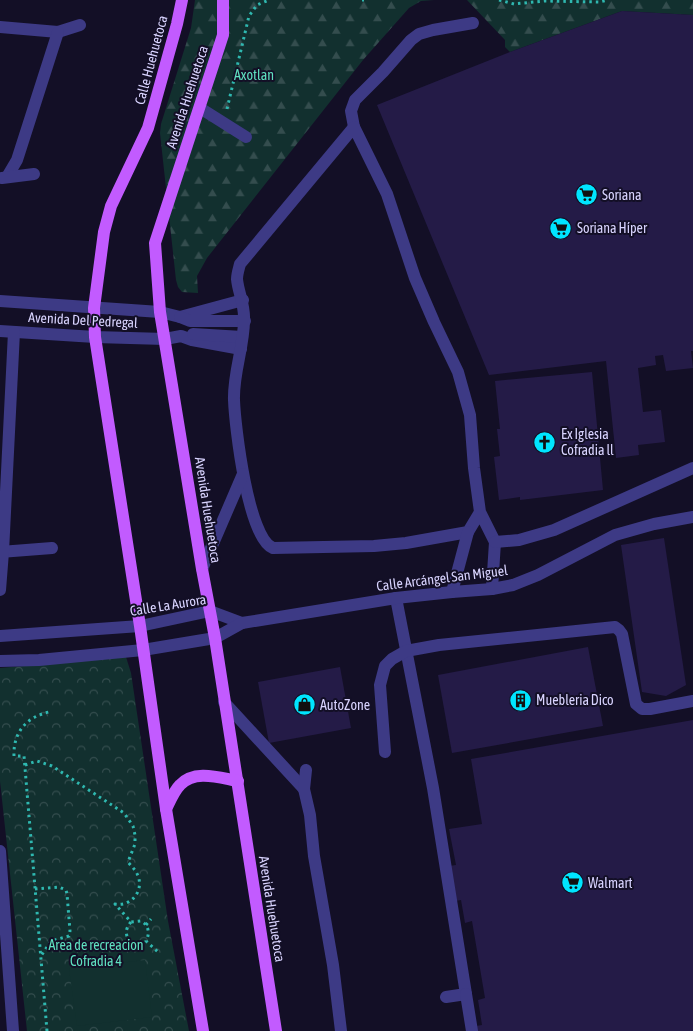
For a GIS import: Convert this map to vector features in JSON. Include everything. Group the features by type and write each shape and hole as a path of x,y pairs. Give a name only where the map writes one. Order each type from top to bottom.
{"main road":[{"name":"Calle Huehuetoca","path":"148,128 182,0"},
{"name":"Avenida Huehuetoca","path":"223,0 223,35 155,244 160,312 215,638 276,1031"},
{"name":"Avenida Huehuetoca","path":"148,128 111,206 104,232 94,308 95,337 166,808 203,1031"},
{"path":"166,808 180,785 188,779 198,776 212,776 238,781"}],"street":[{"path":"473,23 433,30 419,34 410,40 383,72 355,100 351,111 354,127 387,194 415,278 458,372 470,415 480,512 495,542 492,589"},
{"path":"0,27 58,32 80,25"},
{"path":"4,178 17,160 58,32"},
{"path":"200,108 246,137"},
{"path":"354,127 240,264 238,279 245,321 235,373 234,400 248,504 265,543 270,548 374,546 406,543 468,532"},
{"path":"4,178 34,174"},
{"path":"180,317 243,300"},
{"name":"Avenida Del Pedregal","path":"0,301 160,312 190,321 245,321"},
{"name":"Avenida Del Pedregal","path":"0,331 95,337 165,338 181,336 192,340 241,343"},
{"path":"0,590 14,332"},
{"path":"495,542 519,540 554,530 693,468"},
{"path":"202,569 243,474"},
{"path":"452,592 468,532 480,512"},
{"name":"Calle Arcángel San Miguel","path":"242,623 396,598 492,589 513,585 615,535 654,524 693,517"},
{"path":"2,552 52,548"},
{"path":"396,598 433,788 472,1031"},
{"name":"Calle La Aurora","path":"0,636 140,626 210,611 242,623"},
{"path":"0,661 38,660 143,650 215,638 242,623"},
{"path":"385,752 380,685 385,666 392,659 406,652 449,644 615,627 622,634 636,704 642,709 650,710 693,701"},
{"path":"224,702 304,789"},
{"path":"306,770 304,789 310,815 314,856 341,1031"},
{"path":"0,851 2,901 13,1031"},
{"path":"446,998 466,994"}],"path":[{"path":"224,122 249,16 257,5 269,0"},
{"path":"499,0 514,4 599,2 608,0"},
{"path":"47,1031 24,756 14,756 17,734 28,720 49,712"},
{"path":"25,765 37,761 52,766 116,807 129,819 135,836 135,844 128,862 138,873 140,888 136,896 127,903 122,905 114,904 131,922"},
{"path":"35,889 59,887 66,890 67,894 70,931 68,936 51,942 41,957"},
{"path":"146,925 151,919"},
{"path":"140,921 146,925 148,931 146,941 139,944 130,942 126,933 127,927 131,922 140,921"},
{"path":"146,941 158,952"}],"green space":[{"name":"Axotlan","path":"195,0 434,0 421,1 409,8 363,60 207,258 197,276 198,293 182,292 176,280 160,133 161,124 191,28"},
{"path":"467,0 693,0 693,15 622,11 510,52 505,47 505,40"},
{"name":"Area de recreacion Cofradia 4","path":"126,657 131,673 168,921 189,1031 27,1031 0,781 0,668"},
{"path":"145,960 152,1017 77,1026 69,969"}],"building":[{"name":"Soriana Híper","path":"622,11 693,15 693,351 691,351 693,368 666,371 663,355 655,356 656,365 638,368 643,412 661,410 665,442 638,445 639,455 616,458 606,361 489,375 377,105 510,52"},
{"path":"592,372 603,490 520,500 520,497 499,500 494,457 500,456 497,429 500,429 495,381"},
{"path":"664,538 686,685 666,696 642,692 621,545"},
{"name":"Muebleria Dico","path":"588,647 603,726 452,753 438,675"},
{"name":"AutoZone","path":"340,667 351,728 269,743 258,682"},
{"name":"Walmart","path":"693,720 693,1031 477,1031 476,1026 482,1025 478,1000 485,998 472,921 465,923 461,900 455,901 449,866 456,865 449,829 482,824 471,759"}],"place":[{"name":"Soriana","path":"586,195"},
{"name":"Soriana Híper","path":"561,228"},
{"name":"Ex Iglesia Cofradia ll","path":"545,442"},
{"name":"Muebleria Dico","path":"520,700"},
{"name":"AutoZone","path":"304,705"},
{"name":"Walmart","path":"572,883"}]}
